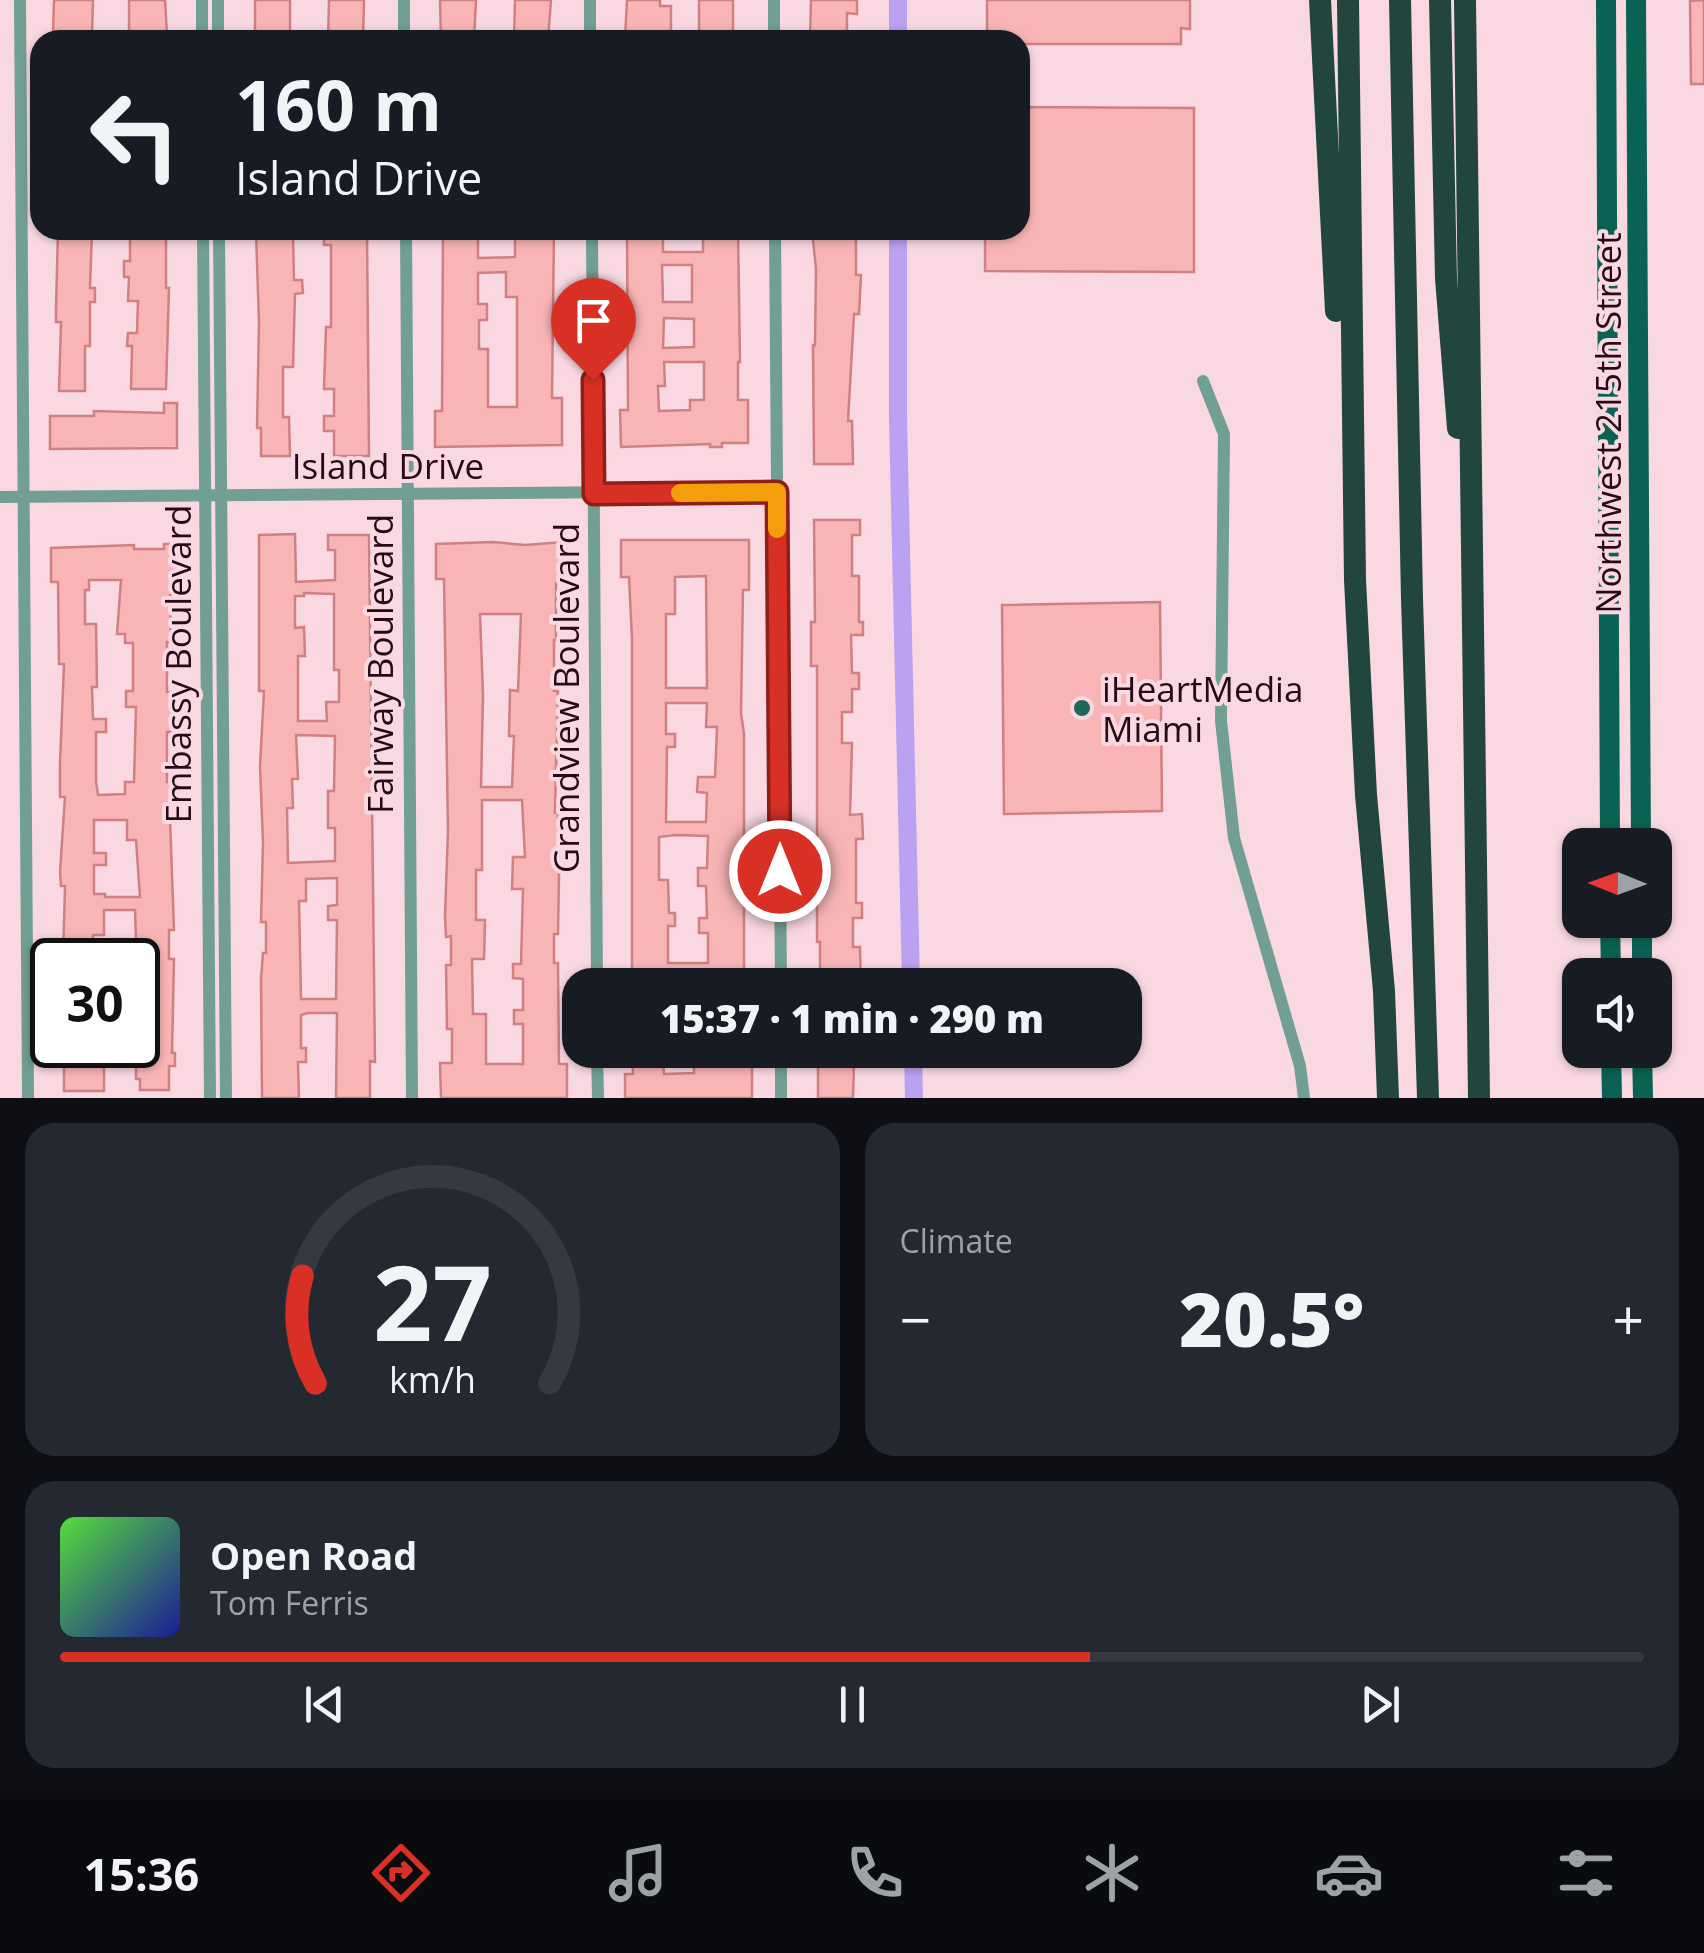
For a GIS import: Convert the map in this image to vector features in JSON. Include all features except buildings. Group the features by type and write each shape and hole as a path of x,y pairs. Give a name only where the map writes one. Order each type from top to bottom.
{"highway":[{"path":"1320,0 1326,156 1388,1098"},
{"path":"1348,0 1355,580"},
{"path":"1386,0 1387,65 1401,137"},
{"path":"1400,0 1428,1098"},
{"path":"1440,0 1446,278 1474,606"},
{"path":"1465,0 1479,1098"}],"main road":[{"name":"Northwest 215th Street","path":"1606,0 1610,828"},
{"name":"Northwest 215th Street","path":"1636,0 1641,828"},
{"path":"1610,788 1628,802 1636,828"},
{"path":"1611,1068 1612,1098"},
{"path":"1642,1068 1642,1098"}],"street":[{"path":"20,0 28,1098"},
{"path":"202,0 202,30"},
{"path":"218,0 218,30"},
{"path":"404,0 404,30"},
{"path":"590,0 590,30"},
{"path":"774,0 774,30"},
{"name":"Embassy Boulevard","path":"204,240 210,1098"},
{"path":"219,240 226,1098"},
{"name":"Fairway Boulevard","path":"406,240 412,1098"},
{"name":"Grandview Boulevard","path":"592,240 597,968"},
{"path":"775,240 780,968"},
{"path":"1203,381 1224,434 1222,721 1234,838 1300,1066 1304,1098"},
{"name":"Island Drive","path":"0,498 777,492"},
{"path":"597,1068 598,1098"},
{"path":"781,1068 782,1098"}],"waterway":[{"path":"898,0 898,30"},
{"path":"898,240 898,418 911,968"},
{"path":"913,1068 914,1098"}],"slow traffic":[{"path":"680,493 777,492 777,529"}],"place":[{"name":"iHeartMedia Miami","path":"1082,708"}],"route":[{"path":"593,380 594,494 777,492 780,871"}]}
